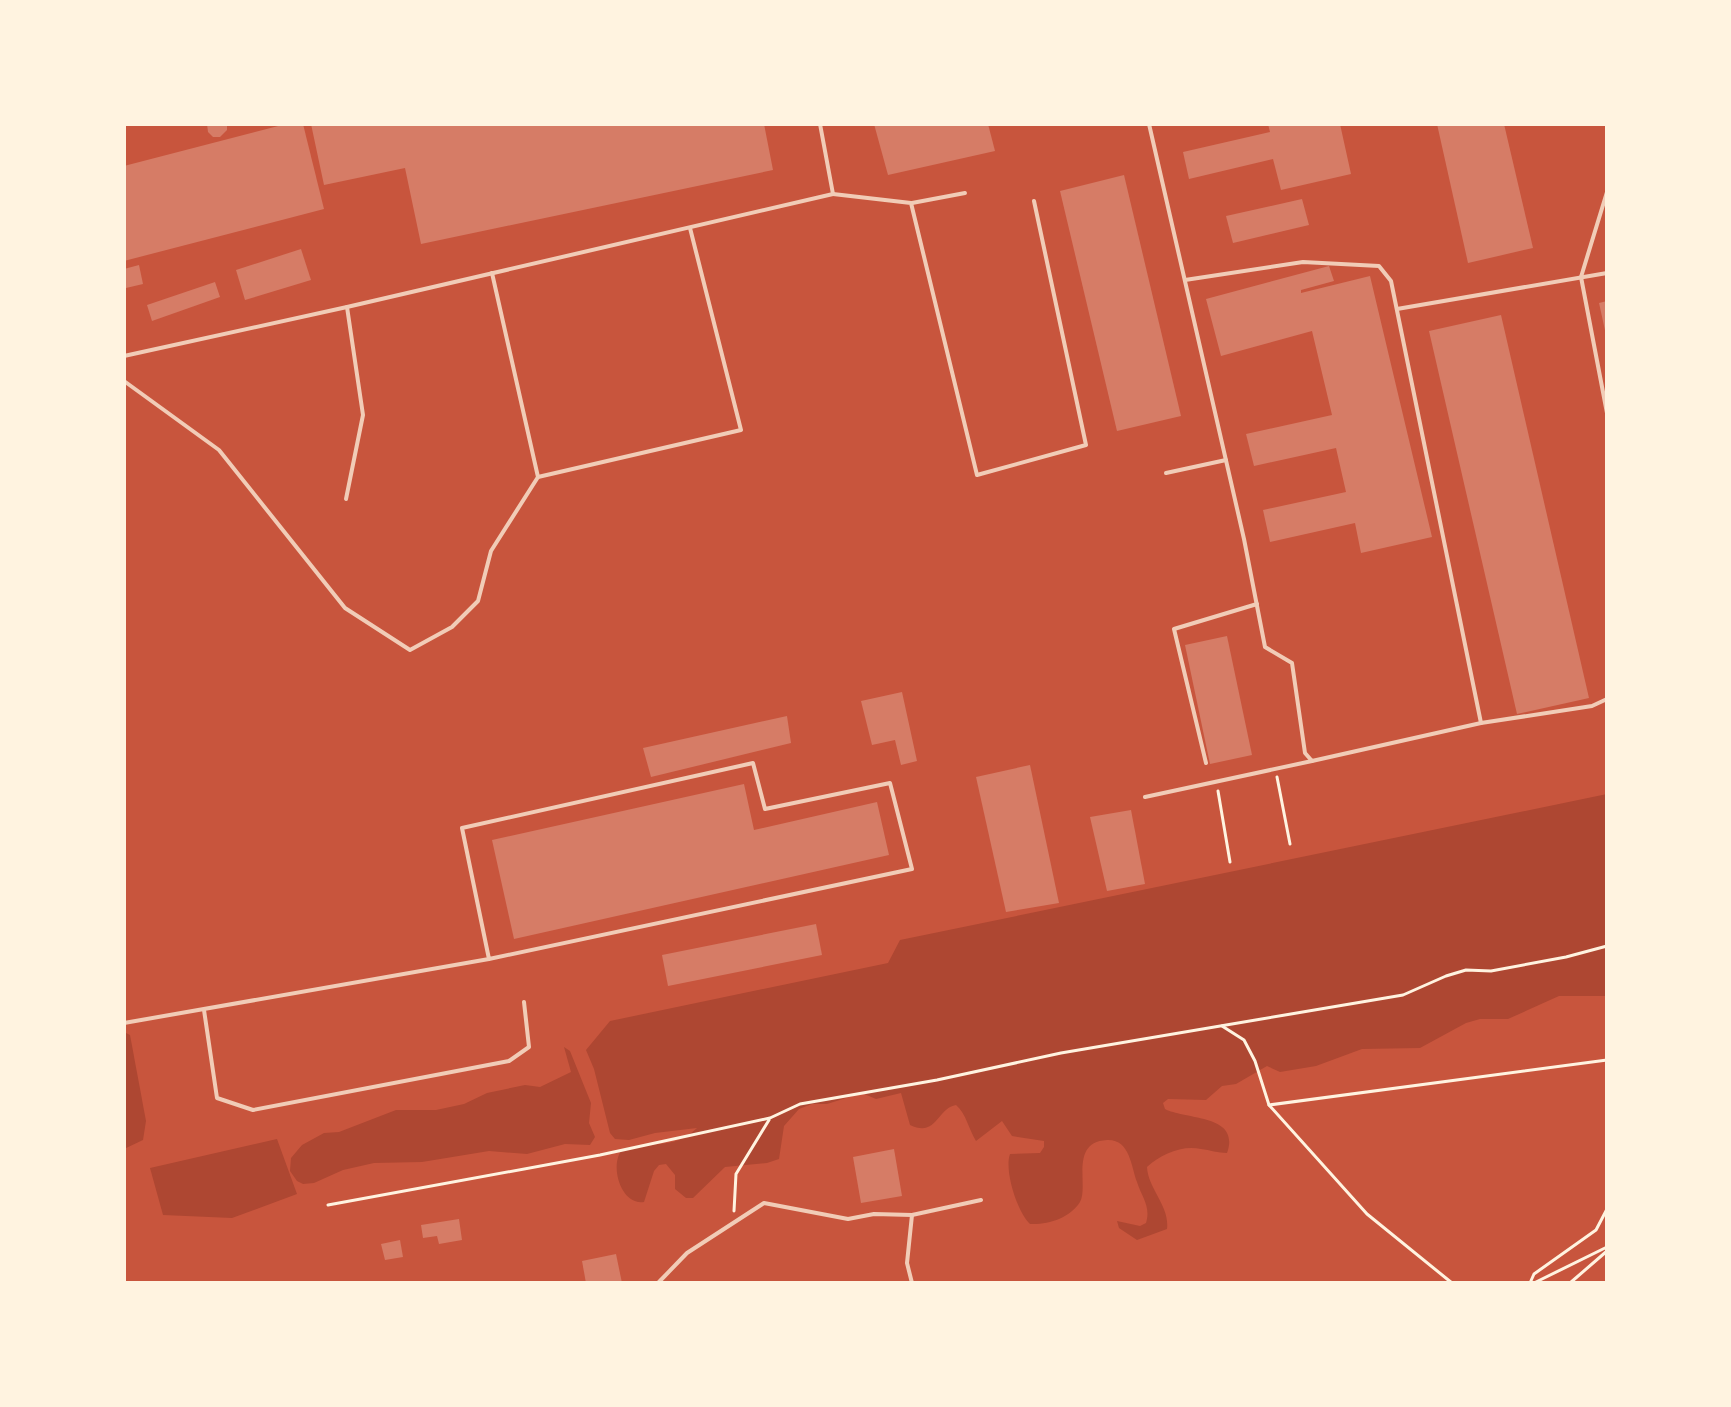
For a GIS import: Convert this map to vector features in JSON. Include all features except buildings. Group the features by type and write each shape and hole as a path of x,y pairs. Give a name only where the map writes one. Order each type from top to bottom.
{"lane":[{"path":"820,124 833,194"},
{"path":"1149,124 1226,460 1265,647 1292,663 1305,753 1312,761"},
{"path":"1607,192 1581,277 1607,413"},
{"path":"124,356 833,194 911,203 965,193"},
{"path":"911,203 977,475 1086,445 1034,201"},
{"path":"124,381 219,450 345,608 410,650 452,627 478,601 491,551 538,477 741,430 689,227"},
{"path":"1185,280 1303,262 1379,266 1391,281 1481,723"},
{"path":"492,273 538,477"},
{"path":"1396,309 1607,273"},
{"path":"346,499 363,415 347,307"},
{"path":"1166,473 1226,460"},
{"path":"1206,763 1174,629 1257,604"},
{"path":"1145,797 1481,723 1592,706 1607,699"},
{"path":"124,1023 489,959 912,869 890,783 765,809 753,763 462,828 489,959"},
{"path":"204,1010 217,1098 253,1110 509,1061 529,1047 524,1002"},
{"path":"658,1283 687,1253 764,1203 848,1219 874,1214 912,1215 981,1200"},
{"path":"912,1215 907,1263 912,1283"}],"path":[{"path":"1276,768 1290,844"},
{"path":"1216,781 1230,862"},
{"path":"328,1205 600,1155 770,1118 800,1104 1221,1025 1403,995 1466,970 1506,968 1607,946"},
{"path":"1221,1025 1244,1040 1255,1061 1269,1105 1367,1214 1452,1283"},
{"path":"1269,1105 1607,1060"},
{"path":"733,1223 736,1174 770,1118"},
{"path":"1532,1283 1534,1274 1596,1230 1607,1209"},
{"path":"1532,1283 1607,1249"},
{"path":"1570,1283 1607,1249"}],"shaded area":[{"path":"1607,794 1607,996 1559,996 1508,1019 1480,1019 1466,1023 1420,1048 1362,1049 1316,1066 1280,1072 1267,1066 1236,1084 1222,1086 1206,1100 1168,1099 1163,1103 1165,1109 1209,1120 1226,1131 1229,1140 1227,1153 1194,1148 1179,1150 1147,1167 1165,1213 1167,1229 1137,1240 1119,1228 1117,1221 1140,1226 1146,1223 1147,1212 1125,1149 1115,1141 1107,1140 1095,1143 1084,1156 1082,1195 1076,1208 1058,1219 1030,1224 1016,1201 1010,1180 1010,1154 1040,1153 1044,1141 1012,1136 1002,1121 976,1141 956,1105 926,1128 910,1125 901,1093 876,1099 862,1093 799,1109 784,1126 779,1159 725,1167 693,1198 686,1198 675,1189 675,1175 666,1164 659,1165 654,1171 644,1202 629,1198 620,1183 617,1165 622,1150 670,1143 697,1128 629,1140 615,1139 610,1133 594,1069 586,1050 610,1021 888,963 900,940"},
{"path":"124,1032 130,1035 146,1121 143,1140 124,1149"},
{"path":"564,1047 570,1051 591,1103 589,1123 595,1137 590,1145 565,1144 527,1154 489,1151 422,1162 374,1163 303,1184 290,1171 291,1158 302,1145 324,1133 339,1132 396,1110 436,1110 464,1104 487,1093 525,1085 540,1087 571,1072"},
{"path":"277,1139 297,1194 232,1218 163,1215 150,1168"}]}
